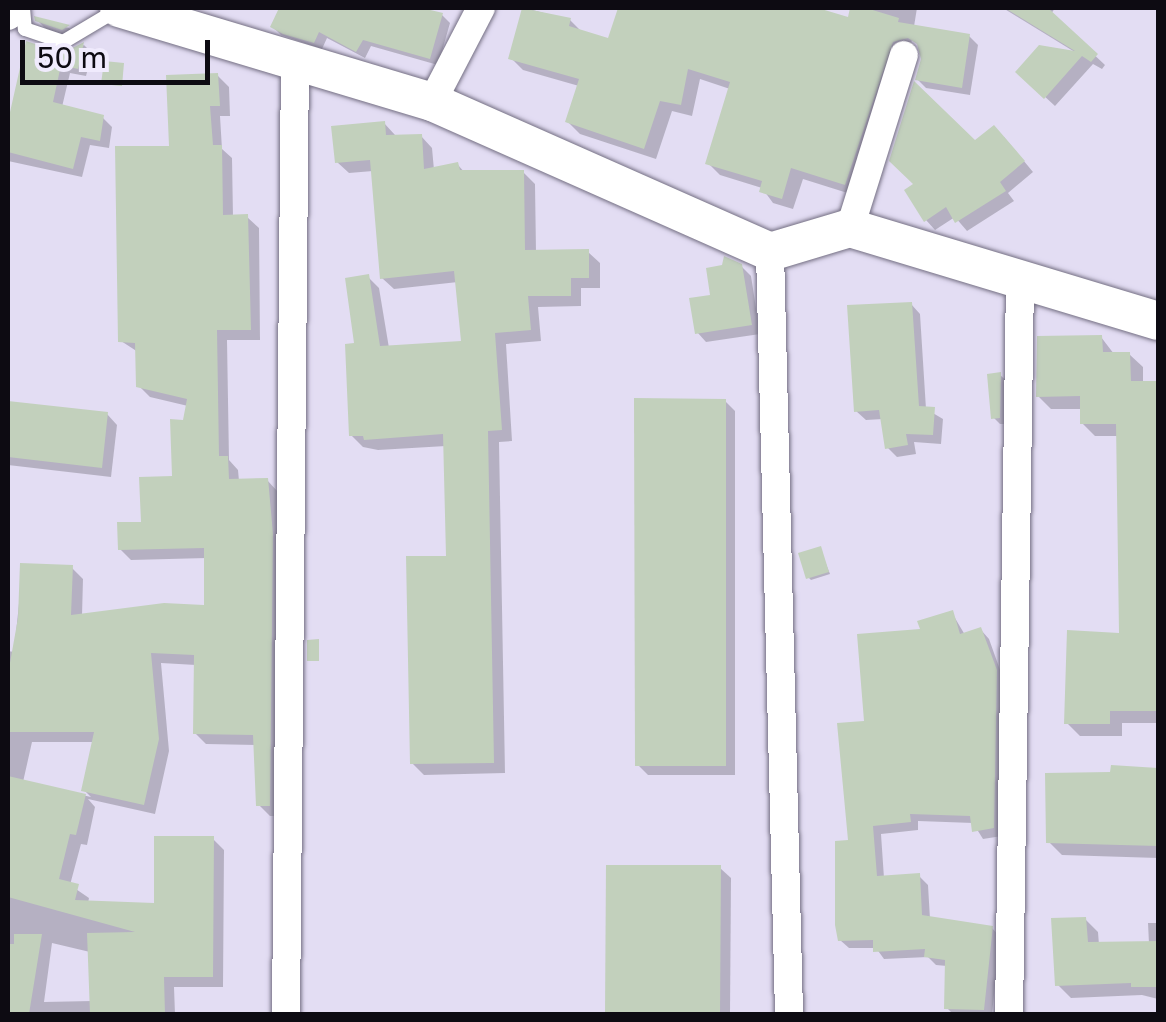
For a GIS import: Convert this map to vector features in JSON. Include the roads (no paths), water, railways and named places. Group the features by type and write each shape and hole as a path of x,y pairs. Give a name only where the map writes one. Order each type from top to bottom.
{"main road":[{"path":"120,8 432,102 770,252 850,228 1158,322"}],"street":[{"path":"8,16 10,8"},
{"path":"432,102 481,8"},
{"path":"850,228 904,55"},
{"path":"286,1014 296,61"},
{"path":"770,252 789,1014"},
{"path":"1009,1014 1020,280"}],"lane":[{"path":"23,8 25,29 63,42 120,8"}]}
